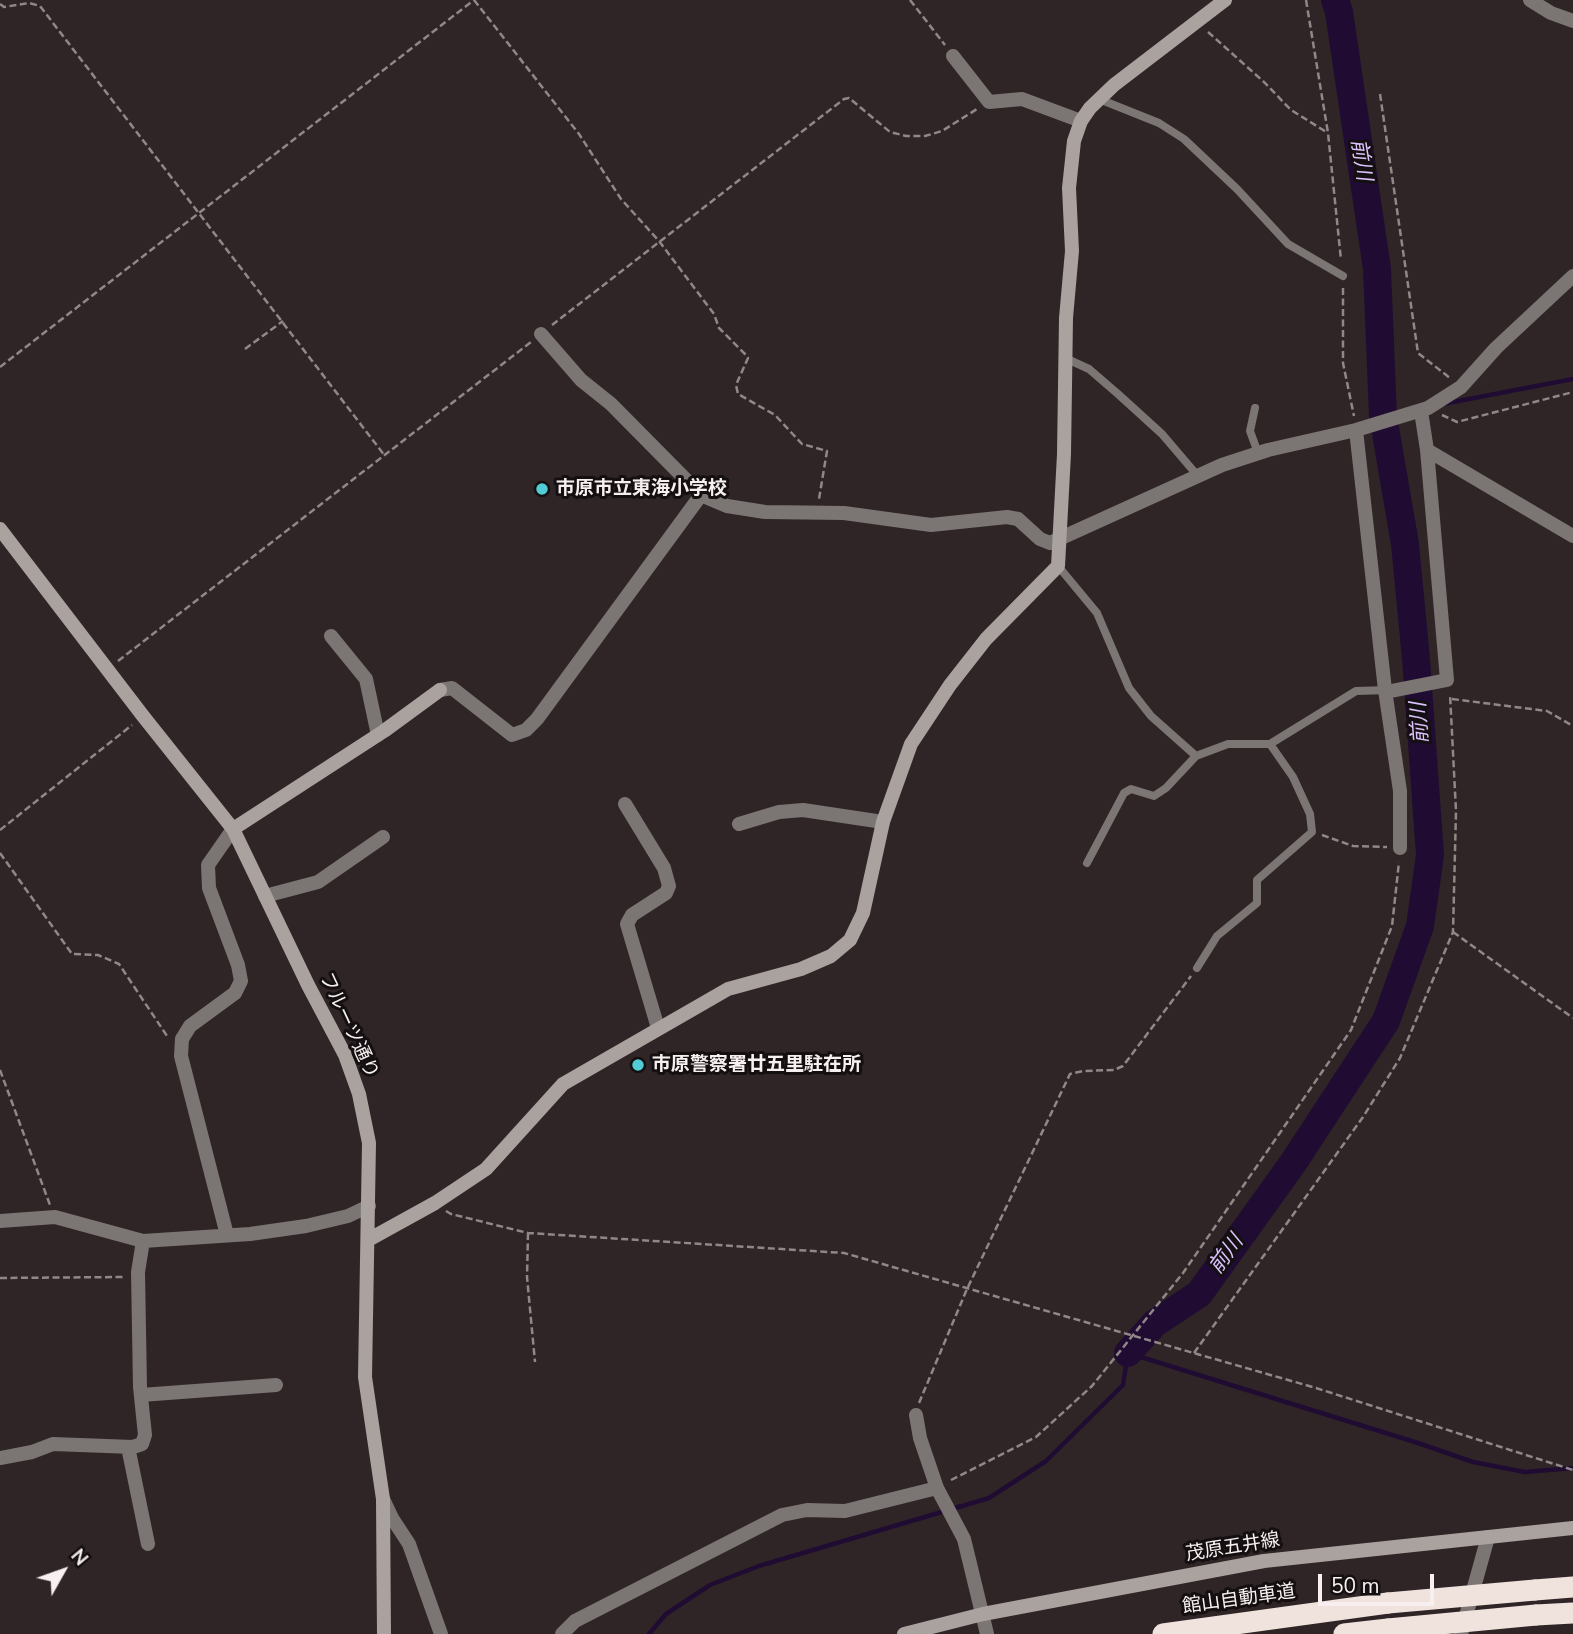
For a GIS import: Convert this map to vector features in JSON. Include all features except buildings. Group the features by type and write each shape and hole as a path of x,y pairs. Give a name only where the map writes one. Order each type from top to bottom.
{"highway":[{"name":"館山自動車道","path":"1163,1634 1388,1603 1573,1587"},
{"path":"1345,1634 1573,1613"}],"street":[{"path":"368,1240 435,1203 486,1169 563,1084 728,989 801,969 831,956 850,940 863,913 883,822 911,744 950,685 986,639 1058,566 1064,454 1066,318 1072,251 1069,188 1074,141 1081,121 1114,85 1225,0"},
{"path":"1530,0 1550,13 1571,17"},
{"path":"953,56 989,102 1022,99 1081,121"},
{"path":"541,334 581,380 611,404 701,495 727,506 789,514 817,511 931,525 1007,517 1018,519 1040,539 1050,543 1197,475 1258,453 1356,430 1424,410 1461,387 1496,348 1573,276"},
{"path":"1388,690 1447,680 1424,410"},
{"path":"1356,430 1401,791 1401,848"},
{"path":"1427,450 1573,536"},
{"path":"228,1235 181,1056 182,1039 190,1026 235,993 241,981 238,965 209,888 208,865 233,830 378,735 440,690 452,688 512,735 526,730 537,719 701,495"},
{"name":"フルーツ通り","path":"0,528 233,830 307,985 345,1055 359,1094 369,1143 365,1377 383,1499 384,1634"},
{"path":"331,636 366,678 378,735"},
{"path":"625,804 664,868 668,886 666,893 632,915 627,924 657,1028"},
{"path":"739,824 779,812 803,810 883,822"},
{"path":"265,896 318,882 383,837"},
{"path":"0,1221 55,1217 143,1241 306,1226 348,1216 369,1206"},
{"path":"0,1458 32,1452 53,1444 128,1447 142,1444 145,1435 141,1395 138,1276 143,1241"},
{"path":"141,1395 276,1385"},
{"path":"916,1415 920,1438 937,1488 964,1539 987,1634"},
{"path":"128,1447 148,1544"},
{"path":"562,1634 575,1621 782,1516 807,1510 845,1511 937,1488"},
{"path":"383,1499 409,1544 441,1634"},
{"name":"茂原五井線","path":"904,1634 983,1614 1264,1561 1573,1528"},
{"path":"1461,1634 1488,1537"}],"lane":[{"path":"1099,100 1159,123 1184,139 1237,189 1288,244 1343,276"},
{"path":"1065,358 1089,369 1118,394 1162,434 1197,475"},
{"path":"1255,408 1250,431 1258,453"},
{"path":"1058,566 1097,613 1129,688 1151,716 1196,756"},
{"path":"1087,863 1124,793 1131,789 1154,796 1166,788 1196,756 1228,744 1270,744 1356,691 1388,690"},
{"path":"1197,968 1217,936 1257,903 1257,880 1312,832 1310,814 1293,777 1270,744"}],"path":[{"path":"0,367 474,0 579,134 621,199 659,242 714,314 719,328 748,358 736,385 738,394 775,415 802,444 827,452 817,511"},
{"path":"910,0 953,56"},
{"path":"1306,0 1328,133 1343,276 1343,363 1356,430"},
{"path":"0,4 4,7 29,3 40,6 385,456"},
{"path":"1198,23 1291,110 1328,133"},
{"path":"1380,93 1418,353 1461,387"},
{"path":"107,670 844,99 849,98 890,132 906,136 925,136 942,131 989,102"},
{"path":"245,349 283,321"},
{"path":"1424,410 1457,422 1573,392"},
{"path":"1194,1353 1363,1117 1400,1058 1453,932 1455,811 1451,699 1447,680"},
{"path":"1451,699 1547,710 1573,726"},
{"path":"0,830 143,716"},
{"path":"937,1488 1036,1437 1092,1386 1183,1273 1351,1031 1392,926 1401,848 1353,846 1312,832"},
{"path":"0,853 72,954 98,955 120,964 181,1056"},
{"path":"1453,932 1573,1018"},
{"path":"916,1415 967,1289 1070,1074 1114,1070 1122,1066 1197,968"},
{"path":"0,1070 55,1217"},
{"path":"435,1203 451,1214 528,1233 844,1253 1316,1388 1573,1470"},
{"path":"528,1233 527,1278 535,1362"},
{"path":"0,1278 138,1276"}],"waterway":[{"name":"前川","path":"1128,1353 1155,1323 1199,1294 1293,1163 1386,1021 1420,926 1430,855 1416,659 1405,544 1383,416 1377,269 1339,12 1335,0"},
{"path":"1443,404 1573,379"},
{"path":"649,1634 666,1614 710,1585 759,1566 989,1498 1046,1461 1123,1385 1128,1353 1473,1462 1525,1472 1573,1468"}],"place":[{"name":"市原市立東海小学校","path":"542,489"},
{"name":"市原警察署廿五里駐在所","path":"638,1065"}]}
